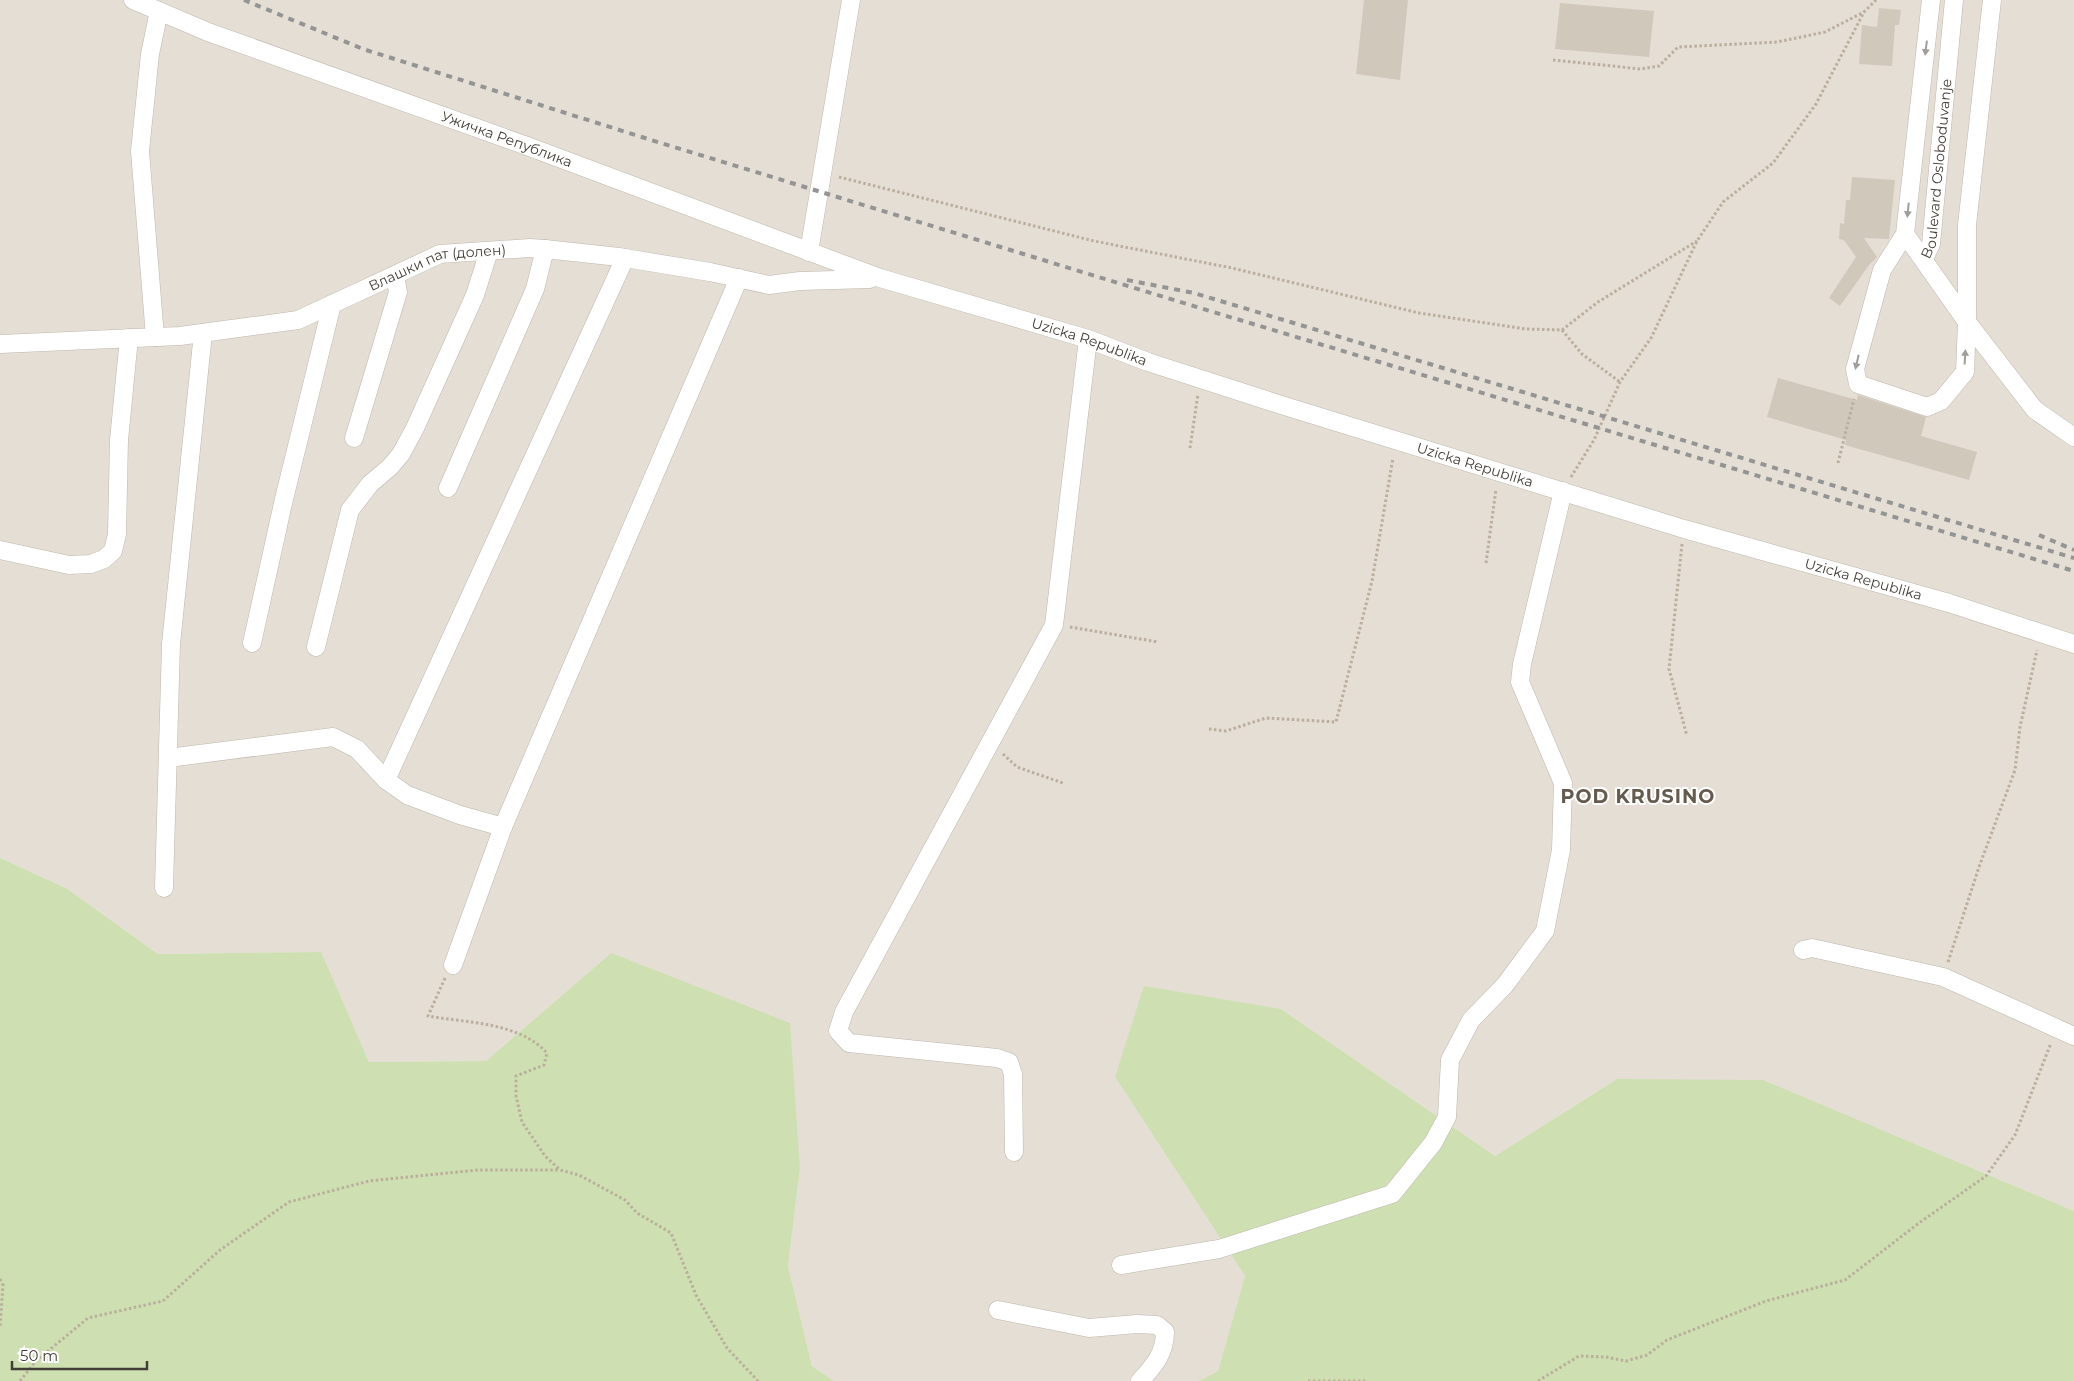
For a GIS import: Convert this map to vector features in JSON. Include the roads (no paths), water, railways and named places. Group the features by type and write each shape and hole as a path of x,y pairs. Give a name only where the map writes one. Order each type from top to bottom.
{"street":[{"name":"Ужичка Република","path":"134,0 208,32 527,146 880,278"},
{"path":"809,252 851,0"},
{"name":"Boulevard Osloboduvanje","path":"1931,0 1905,234 1882,270 1855,370 1858,384 1927,407 1941,401 1964,372 1967,322"},
{"name":"Boulevard Osloboduvanje","path":"1954,0 1931,244 1924,260 1967,322 2035,410 2074,438"},
{"path":"1967,322 1967,225 1992,0"},
{"path":"154,337 140,151 150,54 159,11"},
{"path":"1905,234 1924,260"},
{"name":"Влашки пат (долен)","path":"0,344 154,337 298,320 440,254 489,250 530,248 625,258 769,285 800,281 880,278"},
{"path":"448,488 534,289 545,249"},
{"path":"316,647 350,510 370,484 390,467 401,454 416,428 475,295 489,250"},
{"path":"386,780 625,258"},
{"path":"354,438 398,292 395,275"},
{"path":"453,965 503,827 739,278"},
{"name":"Uzicka Republika","path":"880,278 1088,339 1200,379 1684,530 1949,603 2074,644"},
{"path":"252,643 284,499 332,304"},
{"path":"164,888 171,644 203,332"},
{"path":"0,550 69,564 90,564 104,559 113,551 117,534 119,440 128,338"},
{"path":"1014,1152 1013,1074 1009,1062 997,1058 850,1043 838,1031 844,1012 1054,625 1088,339"},
{"path":"1122,1265 1219,1249 1392,1194 1433,1143 1447,1117 1450,1060 1471,1020 1505,985 1545,931 1561,850 1563,783 1520,682 1522,664 1563,491"},
{"path":"168,758 333,738 357,749 386,780 406,795 460,816 503,827"},
{"path":"1803,950 1812,948 1944,977 2074,1036"},
{"path":"998,1310 1089,1328 1157,1325 1165,1332 1165,1345 1158,1360 1140,1381"}],"railway":[{"path":"244,0 363,49 648,139 1190,305 2074,571"},
{"path":"1127,280 1194,293 2074,558"},
{"path":"2039,535 2074,550"}],"district":[{"name":"POD KRUSINO","path":"1638,796"}]}
